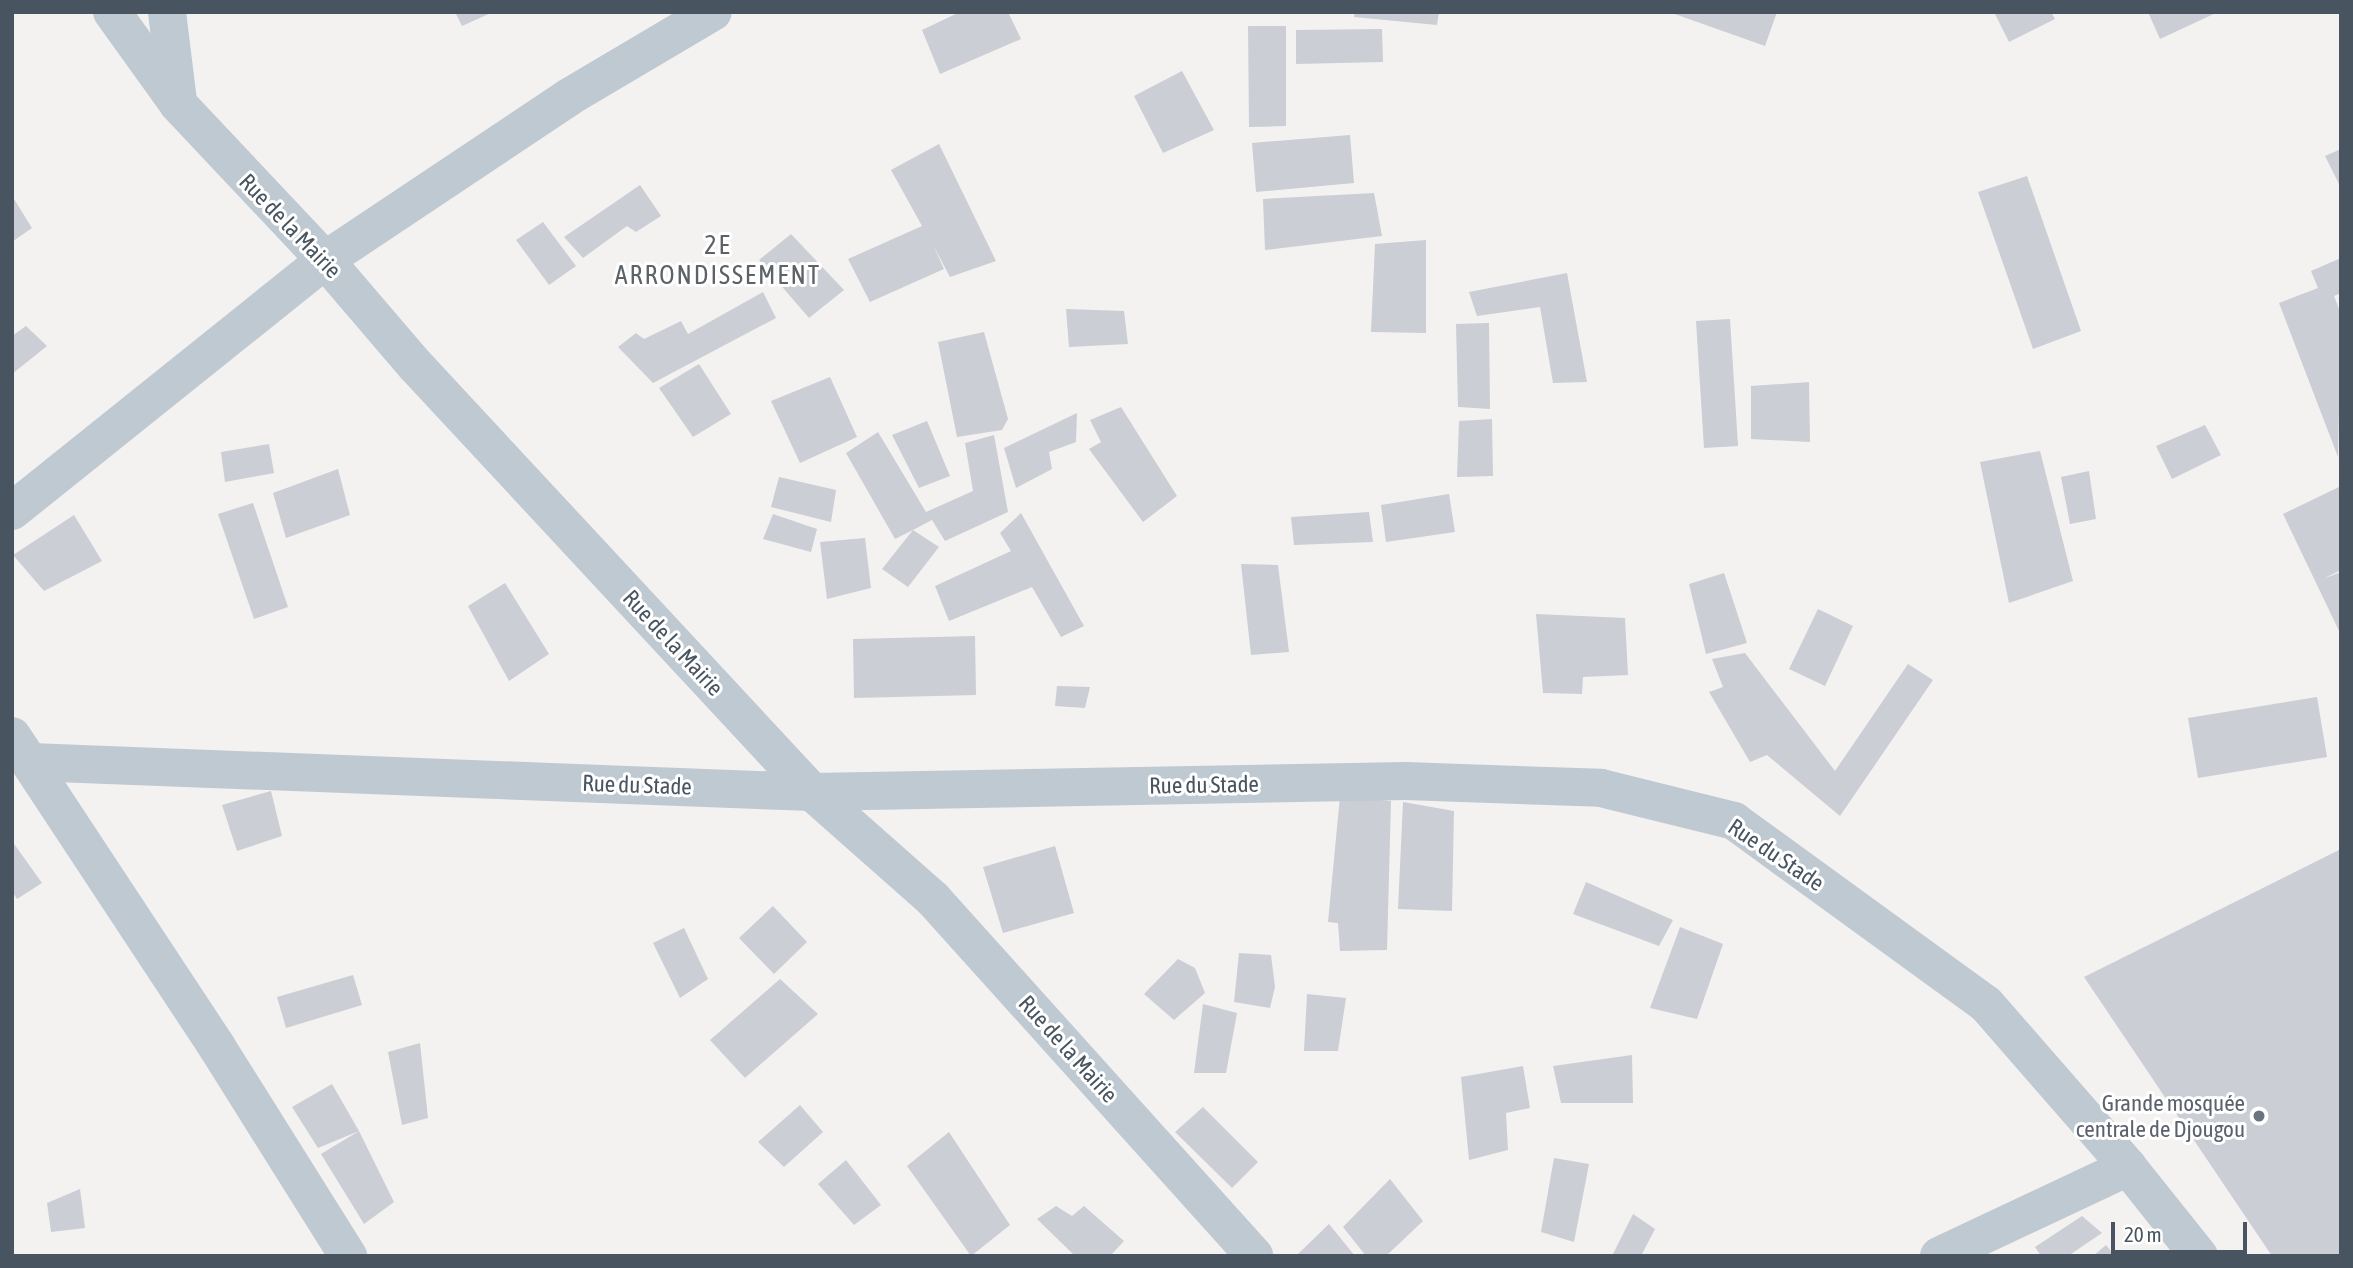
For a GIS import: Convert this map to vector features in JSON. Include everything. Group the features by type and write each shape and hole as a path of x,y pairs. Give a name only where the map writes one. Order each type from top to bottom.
{"street":[{"name":"Rue de la Mairie","path":"112,12 178,104 325,260 415,365 812,792 933,899 1254,1256"},
{"path":"167,12 178,104"},
{"path":"12,510 325,260 569,97 713,12"},
{"path":"21,749 217,1047 348,1256"},
{"name":"Rue du Stade","path":"21,749 812,792 1418,782 1601,788 1734,821 1986,1004 2128,1167 2199,1256"},
{"path":"1939,1256 2128,1167"}],"building":[{"path":"455,12 493,12 462,26"},
{"path":"960,12 1008,12 1021,39 940,74 922,30"},
{"path":"1355,12 1439,12 1437,25 1354,17"},
{"path":"1669,12 1777,12 1765,46"},
{"path":"1994,12 2051,12 2055,19 2009,42"},
{"path":"2148,12 2218,12 2160,39"},
{"path":"1248,26 1286,26 1286,126 1249,127"},
{"path":"1382,29 1383,62 1296,64 1296,30"},
{"path":"1182,71 1214,130 1163,153 1134,96"},
{"path":"1350,135 1354,183 1256,192 1252,143"},
{"path":"939,144 996,261 950,277 933,245 944,269 870,302 848,259 922,226 891,170"},
{"path":"2341,149 2341,188 2325,156"},
{"path":"2027,176 2081,331 2033,349 1978,192"},
{"path":"640,185 661,216 636,232 627,226 583,258 564,237"},
{"path":"1374,193 1382,236 1265,250 1263,199"},
{"path":"14,199 32,228 12,242 12,200"},
{"path":"543,222 576,266 549,285 516,240"},
{"path":"791,234 844,290 809,318 759,260"},
{"path":"1426,240 1426,333 1371,332 1375,244"},
{"path":"2341,258 2341,293 2334,296 2341,314 2338,457 2279,303 2318,288 2311,271"},
{"path":"1567,273 1587,382 1553,383 1540,307 1477,316 1469,292"},
{"path":"763,292 776,318 653,383 618,347 636,333 644,339 681,321 688,334"},
{"path":"1066,309 1124,311 1128,344 1069,347"},
{"path":"1730,319 1738,446 1704,448 1696,321"},
{"path":"1489,323 1490,409 1458,407 1456,324"},
{"path":"26,326 47,346 12,374 12,336"},
{"path":"984,332 1008,419 1002,430 957,437 938,342"},
{"path":"699,364 731,414 693,437 659,388"},
{"path":"830,377 857,437 800,463 771,401"},
{"path":"1809,382 1810,442 1751,439 1751,386"},
{"path":"1121,407 1177,496 1143,522 1089,449 1101,442 1090,420"},
{"path":"1077,413 1076,442 1049,452 1052,469 1016,488 1004,448"},
{"path":"1492,419 1493,476 1457,477 1459,421"},
{"path":"927,421 950,476 919,488 892,435"},
{"path":"2205,425 2221,455 2172,479 2156,446"},
{"path":"878,432 926,512 973,491 965,443 994,435 1008,512 945,541 932,520 895,539 846,453"},
{"path":"269,444 274,473 225,482 221,452"},
{"path":"2040,451 2073,581 2009,603 1980,462"},
{"path":"338,469 350,515 286,538 273,493"},
{"path":"2089,471 2096,519 2070,524 2061,477"},
{"path":"779,477 836,490 831,522 771,507"},
{"path":"2341,486 2341,570 2323,579 2341,572 2341,635 2283,514"},
{"path":"1449,494 1455,532 1386,542 1381,505"},
{"path":"253,503 288,607 254,619 218,514"},
{"path":"1369,512 1373,542 1294,545 1291,517"},
{"path":"1021,513 1084,626 1061,637 1032,587 949,621 935,586 1011,551 1000,533"},
{"path":"773,514 817,529 811,552 763,539"},
{"path":"74,515 102,561 44,591 13,555"},
{"path":"913,530 939,547 908,587 882,569"},
{"path":"865,538 871,588 827,599 820,542"},
{"path":"1241,564 1278,565 1289,652 1251,655"},
{"path":"1724,573 1747,643 1706,654 1689,584"},
{"path":"505,583 549,654 509,681 468,606"},
{"path":"1818,609 1853,626 1825,686 1789,669"},
{"path":"1536,614 1625,618 1628,675 1583,677 1582,694 1543,693"},
{"path":"975,636 976,695 854,698 853,639"},
{"path":"1745,653 1835,771 1908,664 1933,680 1840,816 1767,755 1750,762 1709,692 1723,687 1712,659"},
{"path":"1057,686 1090,687 1085,708 1055,706"},
{"path":"2317,697 2327,757 2198,778 2188,718"},
{"path":"271,791 282,836 237,851 222,805"},
{"path":"1340,796 1391,801 1387,950 1340,951 1338,923 1328,922"},
{"path":"1403,802 1454,811 1452,911 1398,909"},
{"path":"12,841 42,883 17,899 12,891"},
{"path":"1055,846 1074,913 1003,933 983,867"},
{"name":"Grande mosquée centrale de Djougou","path":"2341,849 2341,1256 2272,1256 2084,977"},
{"path":"1586,882 1673,920 1659,946 1573,914"},
{"path":"773,906 807,942 774,974 739,938"},
{"path":"1680,927 1723,944 1697,1019 1650,1008"},
{"path":"684,928 708,979 680,998 653,943"},
{"path":"1239,953 1271,955 1275,987 1270,1008 1234,1002"},
{"path":"1178,959 1195,968 1205,993 1174,1020 1144,994"},
{"path":"353,975 362,1005 286,1028 277,997"},
{"path":"780,979 818,1014 745,1078 710,1040"},
{"path":"1307,994 1346,998 1338,1051 1304,1051"},
{"path":"1203,1004 1237,1013 1226,1073 1194,1073"},
{"path":"420,1043 428,1118 402,1125 388,1052"},
{"path":"1632,1055 1633,1103 1561,1103 1553,1066"},
{"path":"1523,1066 1530,1108 1506,1113 1508,1150 1469,1160 1461,1077"},
{"path":"332,1084 359,1131 318,1148 292,1107"},
{"path":"800,1105 823,1132 784,1167 758,1142"},
{"path":"1203,1107 1258,1162 1232,1188 1175,1132"},
{"path":"359,1131 394,1202 364,1224 321,1154"},
{"path":"949,1132 1010,1225 971,1256 907,1166"},
{"path":"1554,1158 1589,1164 1574,1242 1541,1232"},
{"path":"846,1160 881,1205 854,1225 818,1184"},
{"path":"1390,1179 1423,1221 1386,1256 1366,1256 1343,1227"},
{"path":"80,1189 85,1228 51,1232 47,1203"},
{"path":"1056,1206 1072,1216 1084,1206 1124,1241 1110,1256 1075,1256 1037,1219"},
{"path":"1633,1214 1655,1229 1641,1256 1612,1256"},
{"path":"2082,1216 2102,1233 2068,1256 2041,1256 2035,1247"},
{"path":"1329,1224 1355,1256 1299,1256 1298,1254"},
{"path":"2106,1245 2115,1256 2093,1256"}],"place":[{"name":"Grande mosquée centrale de Djougou","path":"2259,1116"}],"district":[{"name":"2E ARRONDISSEMENT","path":"718,261"}]}
